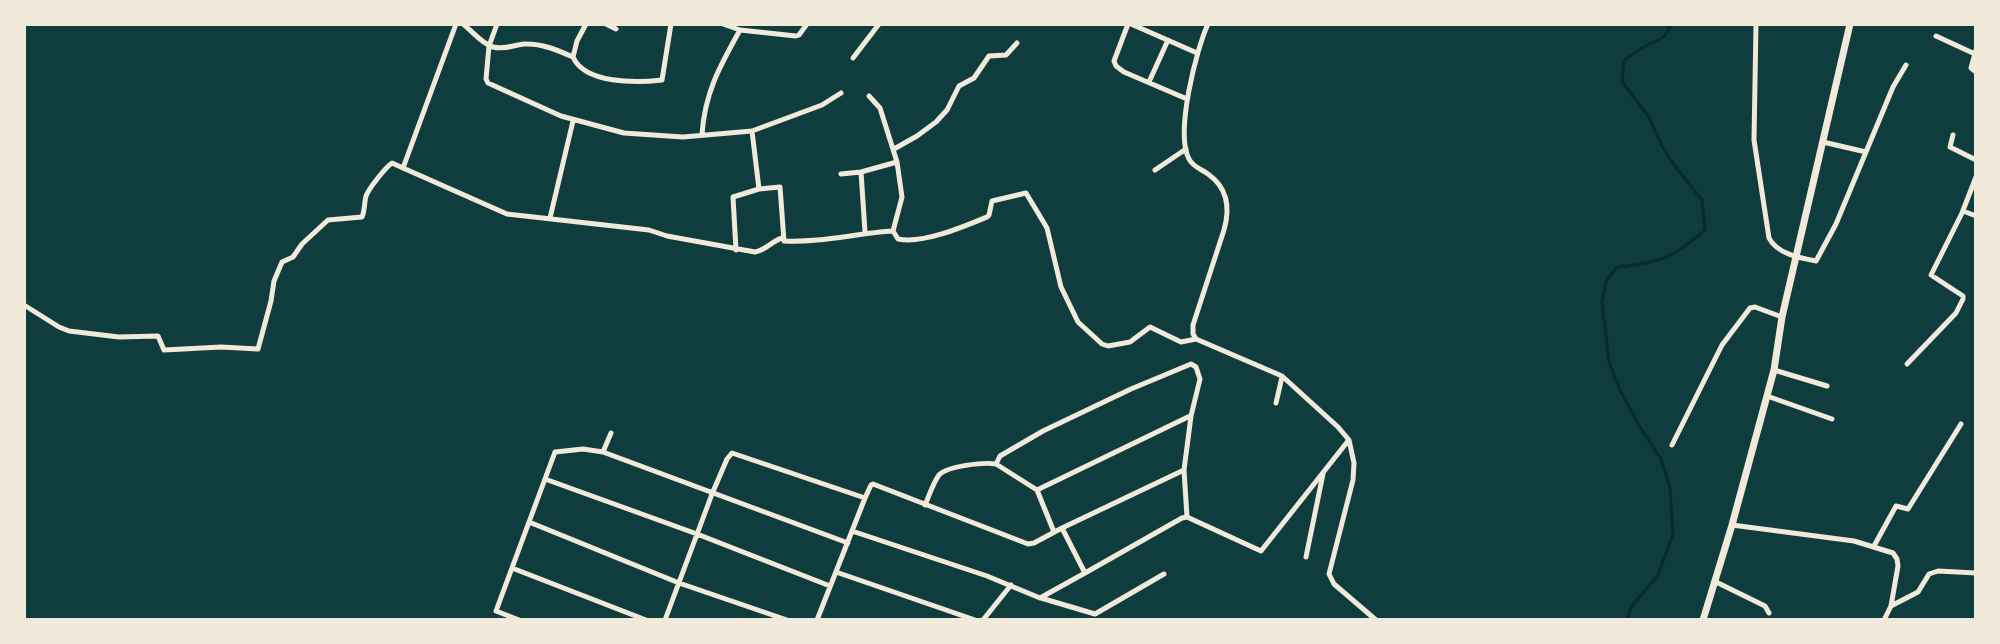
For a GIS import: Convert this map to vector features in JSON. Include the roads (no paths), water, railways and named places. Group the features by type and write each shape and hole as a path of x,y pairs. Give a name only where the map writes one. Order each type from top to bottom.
{"street":[{"path":"403,168 456,24"},
{"path":"463,24 489,46 505,49 534,44 573,57"},
{"path":"497,24 489,46 488,83 573,121 632,134 683,137 752,131 822,105 841,93"},
{"path":"586,24 577,41 573,57 575,63 608,80 637,83 662,80 671,24"},
{"path":"606,24 616,29"},
{"path":"723,24 740,30 796,36 807,24"},
{"path":"1187,99 1124,72 1114,64 1129,24 1197,53"},
{"path":"1193,340 1193,325 1227,215 1226,196 1213,178 1190,160 1186,149 1187,99 1197,53 1208,24"},
{"path":"1756,24 1754,140 1769,238 1775,246 1797,258 1816,261 1836,224 1893,87 1906,65"},
{"path":"1703,620 1774,370 1782,317 1850,24"},
{"path":"853,58 876,25"},
{"path":"702,134 707,98 740,30"},
{"path":"1936,36 1975,52 1971,69 1976,72"},
{"path":"1149,82 1168,40"},
{"path":"894,149 936,122 947,110 959,86 974,78 989,56 1006,55 1017,43"},
{"path":"869,96 880,108 897,162 902,197 893,231 898,239 915,239 956,229 987,217 992,201 1026,193 1050,235 1061,287 1078,322 1106,346 1130,342 1147,327 1181,342 1193,340 1282,376 1338,427 1349,440 1354,463 1353,480 1329,574 1334,584 1376,620"},
{"path":"550,218 573,121"},
{"path":"752,131 759,189"},
{"path":"1953,135 1950,147 1976,160"},
{"path":"1823,142 1866,152"},
{"path":"1155,170 1186,149"},
{"path":"841,174 897,162"},
{"path":"24,305 66,330 119,337 158,336 164,350 258,349 274,281 282,262 293,257 328,220 362,217 371,186 392,163 504,213 649,230 757,252 782,238"},
{"path":"861,172 865,232"},
{"path":"1907,364 1956,313 1963,299 1931,275 1976,177"},
{"path":"736,250 733,197 759,189 780,187 782,238 787,242 893,231"},
{"path":"1963,211 1976,216"},
{"path":"1672,445 1722,345 1750,308 1782,317"},
{"path":"996,464 1000,456 1043,431 1191,364 1196,367 1200,379 1191,416 1184,470 1187,517"},
{"path":"1774,370 1827,386"},
{"path":"1276,403 1282,376"},
{"path":"1766,396 1832,419"},
{"path":"1037,490 1191,416"},
{"path":"1874,546 1896,506 1908,509 1961,424"},
{"path":"603,452 611,433"},
{"path":"1040,598 1178,519 1187,517 1263,550 1349,440"},
{"path":"519,620 496,611 555,452 583,449 603,452 848,543"},
{"path":"665,620 712,494 731,454 865,498"},
{"path":"925,505 941,473 987,463 996,464 1037,490 1054,532"},
{"path":"817,620 873,484 1028,544 1184,470"},
{"path":"1306,557 1324,473"},
{"path":"545,479 830,586"},
{"path":"529,522 679,583 787,620"},
{"path":"1732,525 1854,541 1893,553 1898,562 1891,606 1884,620"},
{"path":"1062,528 1085,573"},
{"path":"852,531 987,576 1040,598 1095,614 1164,574"},
{"path":"512,568 646,620"},
{"path":"1891,606 1918,592 1929,574 1936,571 1976,573"},
{"path":"836,572 975,620"},
{"path":"1714,581 1765,606 1769,613"},
{"path":"983,620 1011,585"}],"waterway":[{"path":"1627,620 1631,607 1658,575 1673,534 1670,488 1661,459 1620,390 1609,362 1602,302 1606,281 1617,267 1665,258 1705,230 1702,200 1675,166 1649,117 1622,82 1624,60 1664,37 1672,24"}]}
